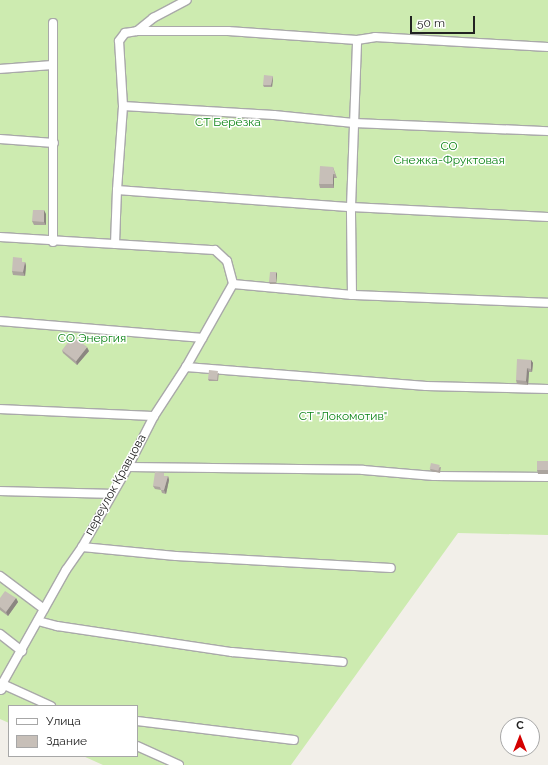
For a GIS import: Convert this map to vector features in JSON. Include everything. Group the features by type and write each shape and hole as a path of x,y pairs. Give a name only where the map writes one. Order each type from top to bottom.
{"street":[{"path":"137,31 153,18 187,0"},
{"path":"53,24 53,242"},
{"path":"115,244 123,106 119,41 125,33 137,31 228,31 357,40 375,37 548,47"},
{"path":"352,295 351,207 357,40"},
{"path":"0,69 52,65"},
{"path":"123,106 274,115 354,123 548,131"},
{"path":"0,139 54,143"},
{"path":"117,190 351,207 548,217"},
{"path":"0,237 53,242 215,250 227,261 233,284 352,295 548,303"},
{"name":"переулок Кравцова","path":"1,685 22,651 66,570 82,547 111,494 128,467 154,416 186,367 233,284"},
{"path":"0,321 202,338"},
{"path":"186,367 426,386 548,389"},
{"path":"0,409 154,416"},
{"path":"128,467 363,470 434,476 548,477"},
{"path":"0,491 111,494"},
{"path":"82,547 176,556 391,568"},
{"path":"0,576 44,609"},
{"path":"38,621 57,626 232,652 343,662"},
{"path":"0,634 22,651"},
{"path":"1,685 49,705"},
{"path":"138,721 294,740"},
{"path":"138,746 179,765"}],"green space":[{"path":"0,0 548,0 548,535 458,533 291,765 103,765 85,757 138,757 138,705 8,705 8,723 0,719"}],"building":[{"path":"264,75 273,76 271,85 263,85"},
{"path":"320,166 333,167 335,174 333,174 333,184 319,184"},
{"path":"33,210 44,210 44,222 32,221"},
{"path":"13,257 22,258 22,262 25,262 23,272 12,271"},
{"path":"270,272 276,272 276,282 269,282"},
{"path":"73,336 87,347 76,361 62,350"},
{"path":"517,359 531,360 531,369 527,368 526,381 516,380"},
{"path":"209,370 218,371 217,380 208,379"},
{"path":"537,461 548,461 548,470 537,470"},
{"path":"431,463 440,465 438,471 430,469"},
{"path":"155,472 164,473 164,476 168,476 164,490 161,490 160,487 153,486"},
{"path":"5,591 16,598 6,612 0,607 0,598"}],"park label":[{"name":"СТ Берёзка","path":"228,123"},
{"name":"СО Снежка-Фруктовая","path":"449,154"},
{"name":"СО Энергия","path":"92,339"},
{"name":"СТ \"Локомотив\"","path":"343,417"}]}
